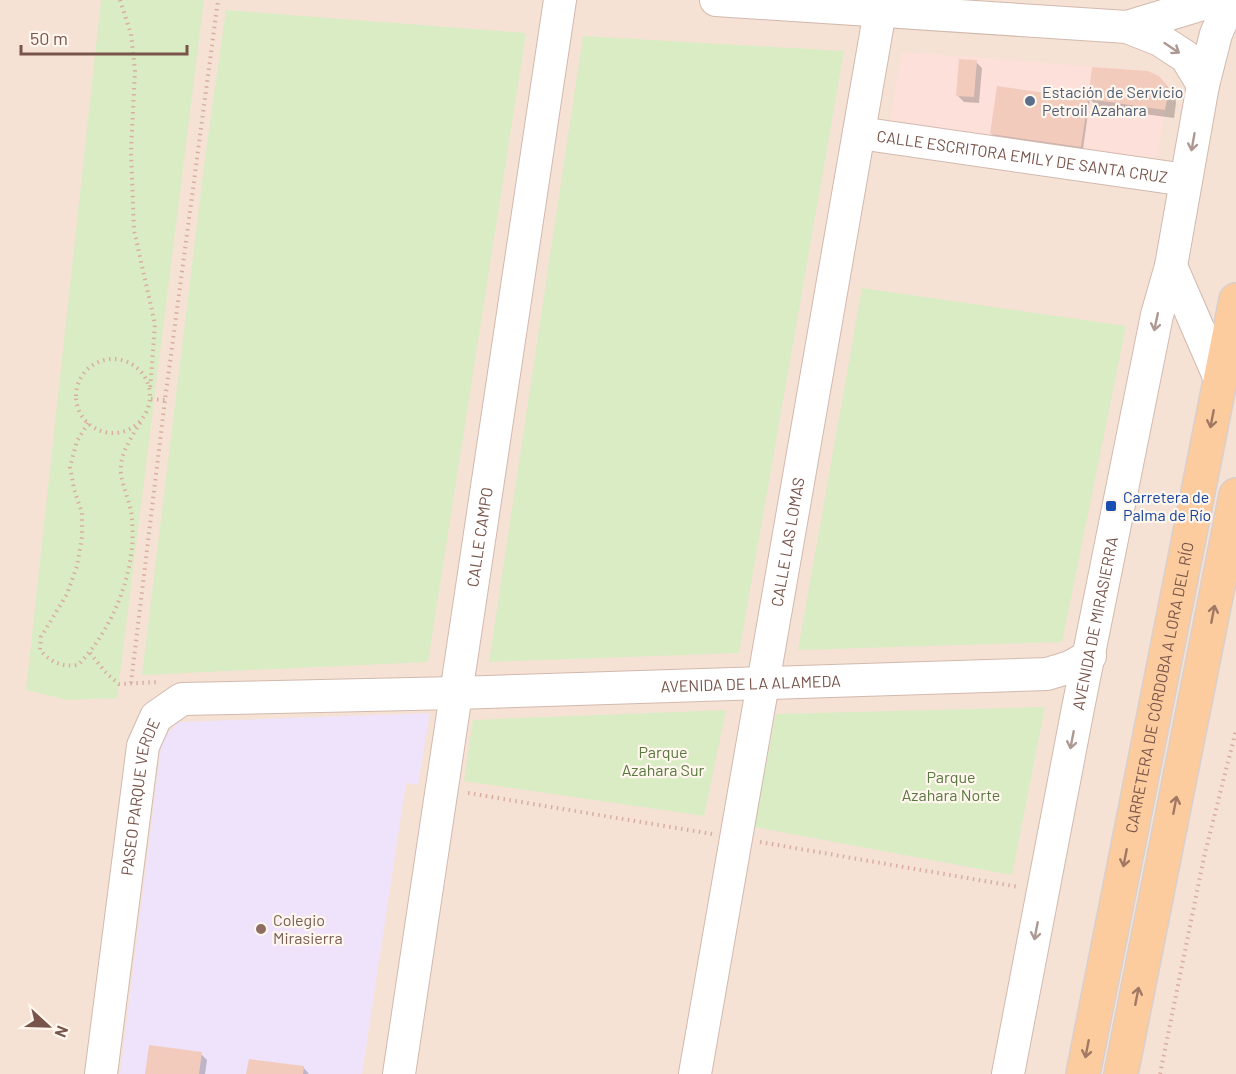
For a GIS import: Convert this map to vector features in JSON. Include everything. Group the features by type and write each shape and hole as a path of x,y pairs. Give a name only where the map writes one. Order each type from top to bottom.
{"main road":[{"name":"CARRETERA DE CÓRDOBA A LORA DEL RÍO","path":"1083,1074 1236,300"},
{"path":"1121,1074 1236,495"}],"street":[{"name":"CALLE CAMPO","path":"399,1074 560,0"},
{"path":"716,0 1127,27 1160,40 1186,57 1203,85"},
{"path":"1127,27 1203,4 1209,0"},
{"name":"AVENIDA DE MIRASIERRA","path":"1008,1074 1078,708 1157,315 1171,266 1203,85 1216,34 1231,0"},
{"name":"CALLE LAS LOMAS","path":"695,1074 880,11"},
{"name":"CALLE ESCRITORA EMILY DE SANTA CRUZ","path":"859,133 1186,180"},
{"path":"1171,266 1220,379"},
{"name":"AVENIDA DE LA ALAMEDA","path":"456,693 1047,674 1070,667 1089,656"},
{"path":"1047,674 1069,691 1078,708"},
{"name":"PASEO PARQUE VERDE","path":"101,1074 143,746 156,717 182,699 456,693"}],"path":[{"path":"88,423 76,441 70,467 82,513 82,537 77,566 67,594 41,637 40,650 50,661 64,667 78,665 90,653 118,603 127,574 132,520 129,501 122,481 120,462 151,399 155,324 134,230 131,151 135,70 131,34 120,0"},
{"path":"131,683 165,400 218,0"},
{"path":"141,420 130,429 115,433 101,431 88,423 78,409 76,391 82,374 96,362 113,358 130,362 144,374 150,391"},
{"path":"151,399 165,400"},
{"path":"90,653 118,684 164,682"},
{"path":"1160,1074 1204,856 1236,730"},
{"path":"441,788 1043,892"}],"shaded area":[{"path":"0,0 1236,0 1236,1074 0,1074"},
{"name":"Estación de Servicio Petroil Azahara","path":"902,52 1148,71 1159,76 1166,84 1168,93 1155,166 889,126"},
{"name":"Colegio Mirasierra","path":"430,713 418,785 406,783 362,1074 120,1074 162,739 179,722"}],"green space":[{"path":"101,0 204,0 117,698 68,700 26,690"},
{"path":"226,10 526,33 428,662 142,675 206,150"},
{"path":"583,36 844,51 739,653 489,662"},
{"path":"862,288 1126,326 1062,642 798,650"},
{"name":"Parque Azahara Norte","path":"1045,707 1012,875 754,827 776,714"},
{"name":"Parque Azahara Sur","path":"726,710 704,816 464,781 473,720"}],"building":[{"path":"959,59 977,60 974,97 956,96"},
{"path":"1092,67 1148,71 1159,76 1166,84 1168,93 1165,110 1088,99"},
{"path":"997,86 1088,99 1081,147 990,134"},
{"path":"149,1045 202,1052 199,1074 145,1074"},
{"path":"249,1059 304,1066 303,1074 246,1074"}],"place":[{"name":"Estación de Servicio Petroil Azahara","path":"1030,101"},
{"name":"Carretera de Palma de Río","path":"1111,506"},
{"name":"Colegio Mirasierra","path":"261,929"}]}
